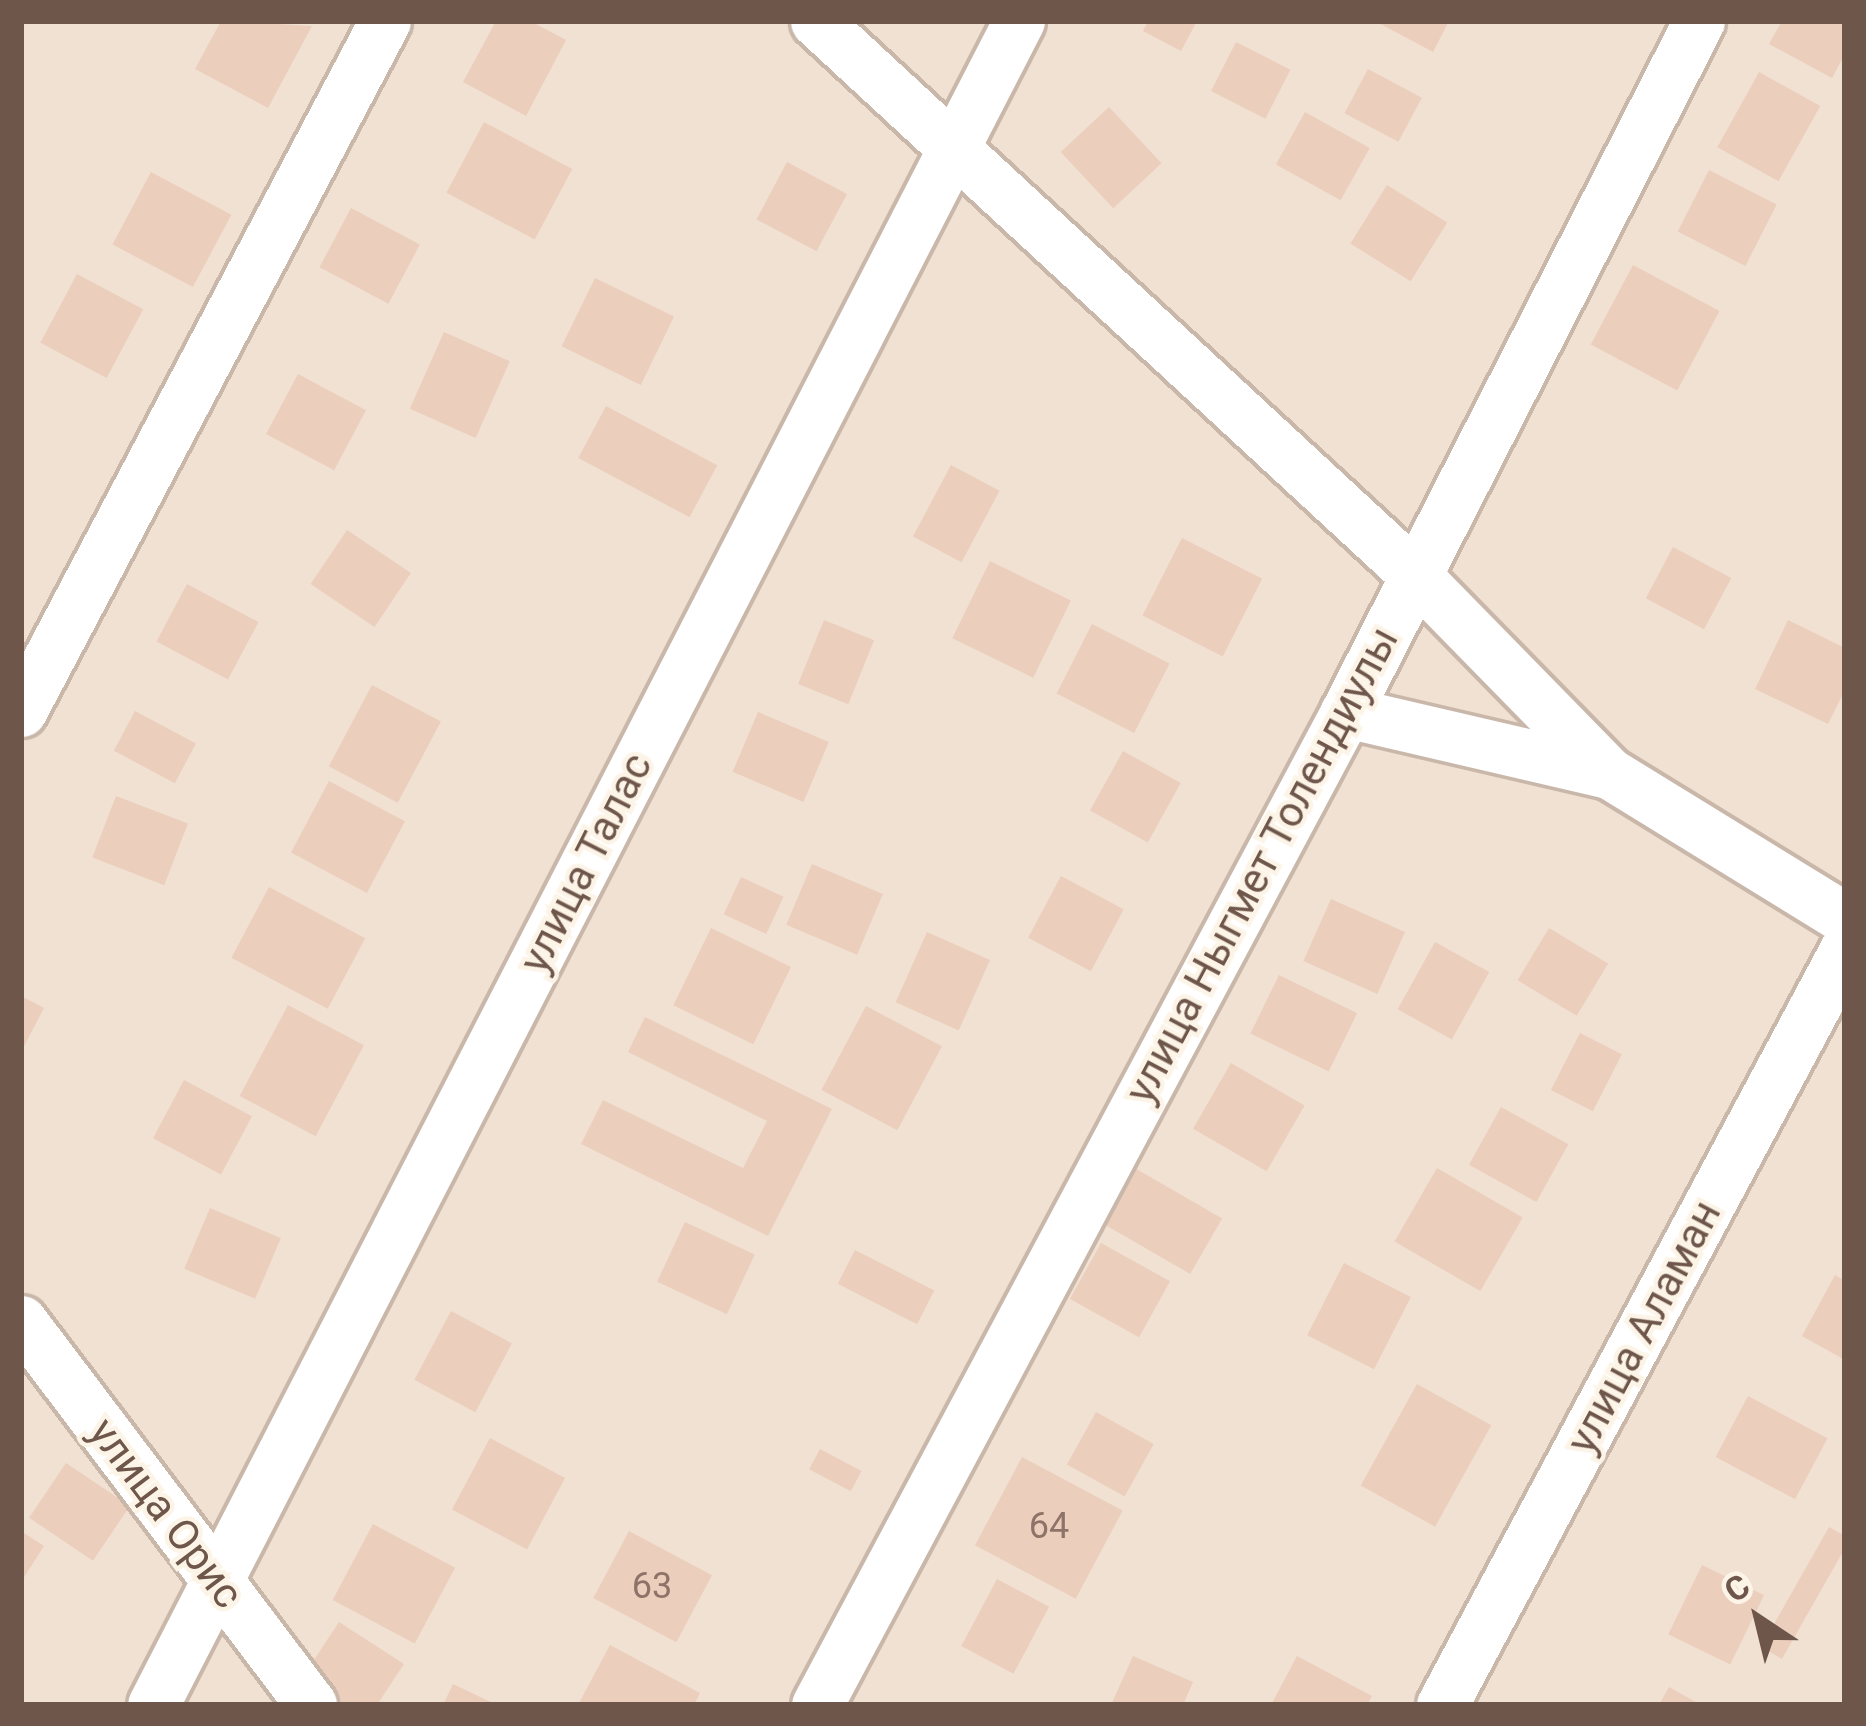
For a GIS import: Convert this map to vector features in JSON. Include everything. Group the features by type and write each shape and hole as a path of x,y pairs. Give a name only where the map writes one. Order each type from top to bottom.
{"street":[{"path":"21,711 385,21"},
{"path":"816,21 949,151 1413,573 1609,773 1845,918"},
{"name":"улица Талас","path":"153,1705 1019,21"},
{"name":"улица Ныгмет Толендиулы","path":"818,1705 1346,712 1699,21"},
{"path":"1346,712 1609,773"},
{"name":"улица Аламан","path":"1442,1705 1845,950"},
{"name":"улица Орис","path":"21,1321 310,1705"}],"shaded area":[{"path":"21,21 1845,21 1845,1705 21,1705"}],"building":[{"path":"221,21 312,26 268,108 195,69"},
{"path":"496,21 530,21 566,40 526,116 463,82"},
{"path":"1148,21 1197,21 1181,51 1143,31"},
{"path":"1375,21 1449,21 1433,52"},
{"path":"1782,21 1845,21 1845,54 1832,78 1769,44"},
{"path":"1236,42 1290,70 1265,119 1211,91"},
{"path":"1368,69 1422,98 1398,142 1345,113"},
{"path":"1759,72 1820,106 1779,181 1717,147"},
{"path":"1109,107 1162,163 1113,208 1061,152"},
{"path":"1305,112 1370,148 1341,200 1276,164"},
{"path":"484,122 572,169 535,240 446,193"},
{"path":"787,162 847,194 817,251 756,219"},
{"path":"1709,170 1777,205 1745,266 1678,231"},
{"path":"151,172 231,215 193,287 113,244"},
{"path":"1387,185 1447,223 1411,281 1350,244"},
{"path":"351,208 420,245 388,304 320,267"},
{"path":"1633,265 1720,311 1677,390 1591,344"},
{"path":"77,274 143,309 107,378 40,343"},
{"path":"595,278 674,317 641,385 562,346"},
{"path":"444,332 510,361 476,438 410,409"},
{"path":"298,374 366,410 334,470 266,434"},
{"path":"606,406 717,465 690,517 578,458"},
{"path":"951,465 1000,491 962,562 913,537"},
{"path":"347,530 411,573 374,627 311,584"},
{"path":"1182,538 1262,579 1223,656 1143,616"},
{"path":"1673,547 1731,578 1704,629 1646,598"},
{"path":"990,561 1071,600 1033,678 952,638"},
{"path":"187,584 259,622 228,679 156,641"},
{"path":"824,620 874,640 848,704 798,684"},
{"path":"1788,620 1845,648 1845,690 1828,724 1755,689"},
{"path":"1092,624 1170,663 1134,733 1057,693"},
{"path":"372,685 441,722 398,803 329,766"},
{"path":"135,711 196,743 175,783 114,751"},
{"path":"758,712 829,742 803,802 733,772"},
{"path":"1123,751 1181,783 1148,842 1090,810"},
{"path":"329,781 405,821 367,893 291,853"},
{"path":"116,796 188,824 164,885 92,858"},
{"path":"812,864 883,894 857,955 786,925"},
{"path":"1061,876 1124,909 1091,971 1028,938"},
{"path":"741,877 784,897 766,934 724,914"},
{"path":"269,887 365,938 328,1009 231,958"},
{"path":"1331,899 1405,932 1377,994 1303,961"},
{"path":"711,928 791,967 753,1044 673,1005"},
{"path":"1549,928 1608,964 1577,1016 1518,980"},
{"path":"927,932 990,960 959,1030 896,1002"},
{"path":"1435,942 1489,972 1452,1039 1398,1009"},
{"path":"1279,975 1357,1013 1329,1072 1251,1033"},
{"path":"21,996 44,1008 21,1052"},
{"path":"288,1005 364,1045 316,1136 240,1096"},
{"path":"866,1006 942,1046 897,1130 821,1090"},
{"path":"645,1017 832,1109 768,1236 581,1144 603,1100 743,1168 767,1121 628,1052"},
{"path":"1580,1033 1622,1054 1593,1111 1551,1090"},
{"path":"1231,1063 1305,1106 1267,1171 1193,1129"},
{"path":"184,1080 252,1116 221,1174 153,1138"},
{"path":"1501,1107 1568,1144 1536,1202 1469,1165"},
{"path":"1133,1167 1222,1218 1190,1274 1101,1222"},
{"path":"1437,1168 1523,1218 1480,1291 1394,1242"},
{"path":"210,1208 281,1238 255,1299 184,1269"},
{"path":"685,1222 755,1255 727,1314 657,1282"},
{"path":"1101,1243 1170,1281 1139,1337 1070,1299"},
{"path":"855,1250 934,1290 917,1324 838,1284"},
{"path":"1344,1263 1411,1297 1374,1369 1307,1335"},
{"path":"1835,1275 1845,1281 1845,1360 1802,1336"},
{"path":"451,1311 512,1343 475,1412 414,1380"},
{"path":"1417,1384 1491,1425 1435,1527 1361,1485"},
{"path":"1748,1396 1827,1438 1795,1499 1716,1457"},
{"path":"1096,1412 1154,1444 1125,1496 1067,1464"},
{"path":"490,1438 565,1478 527,1549 452,1510"},
{"path":"820,1449 861,1471 851,1491 809,1469"},
{"path":"1022,1457 1123,1511 1076,1599 975,1545"},
{"path":"66,1463 130,1506 93,1561 29,1518"},
{"path":"373,1524 455,1568 415,1644 333,1600"},
{"path":"1829,1527 1845,1536 1845,1548 1782,1659 1761,1647"},
{"path":"21,1531 44,1546 21,1582"},
{"path":"629,1531 712,1575 676,1642 593,1598"},
{"path":"1702,1565 1764,1595 1730,1664 1668,1634"},
{"path":"997,1579 1049,1607 1013,1674 961,1646"},
{"path":"339,1622 404,1664 377,1705 345,1705 302,1678"},
{"path":"610,1645 700,1693 694,1705 578,1705"},
{"path":"1133,1656 1193,1682 1183,1705 1111,1705"},
{"path":"1297,1656 1372,1696 1367,1705 1271,1705"},
{"path":"453,1684 497,1705 443,1705"},
{"path":"1669,1687 1701,1705 1659,1705"}]}
